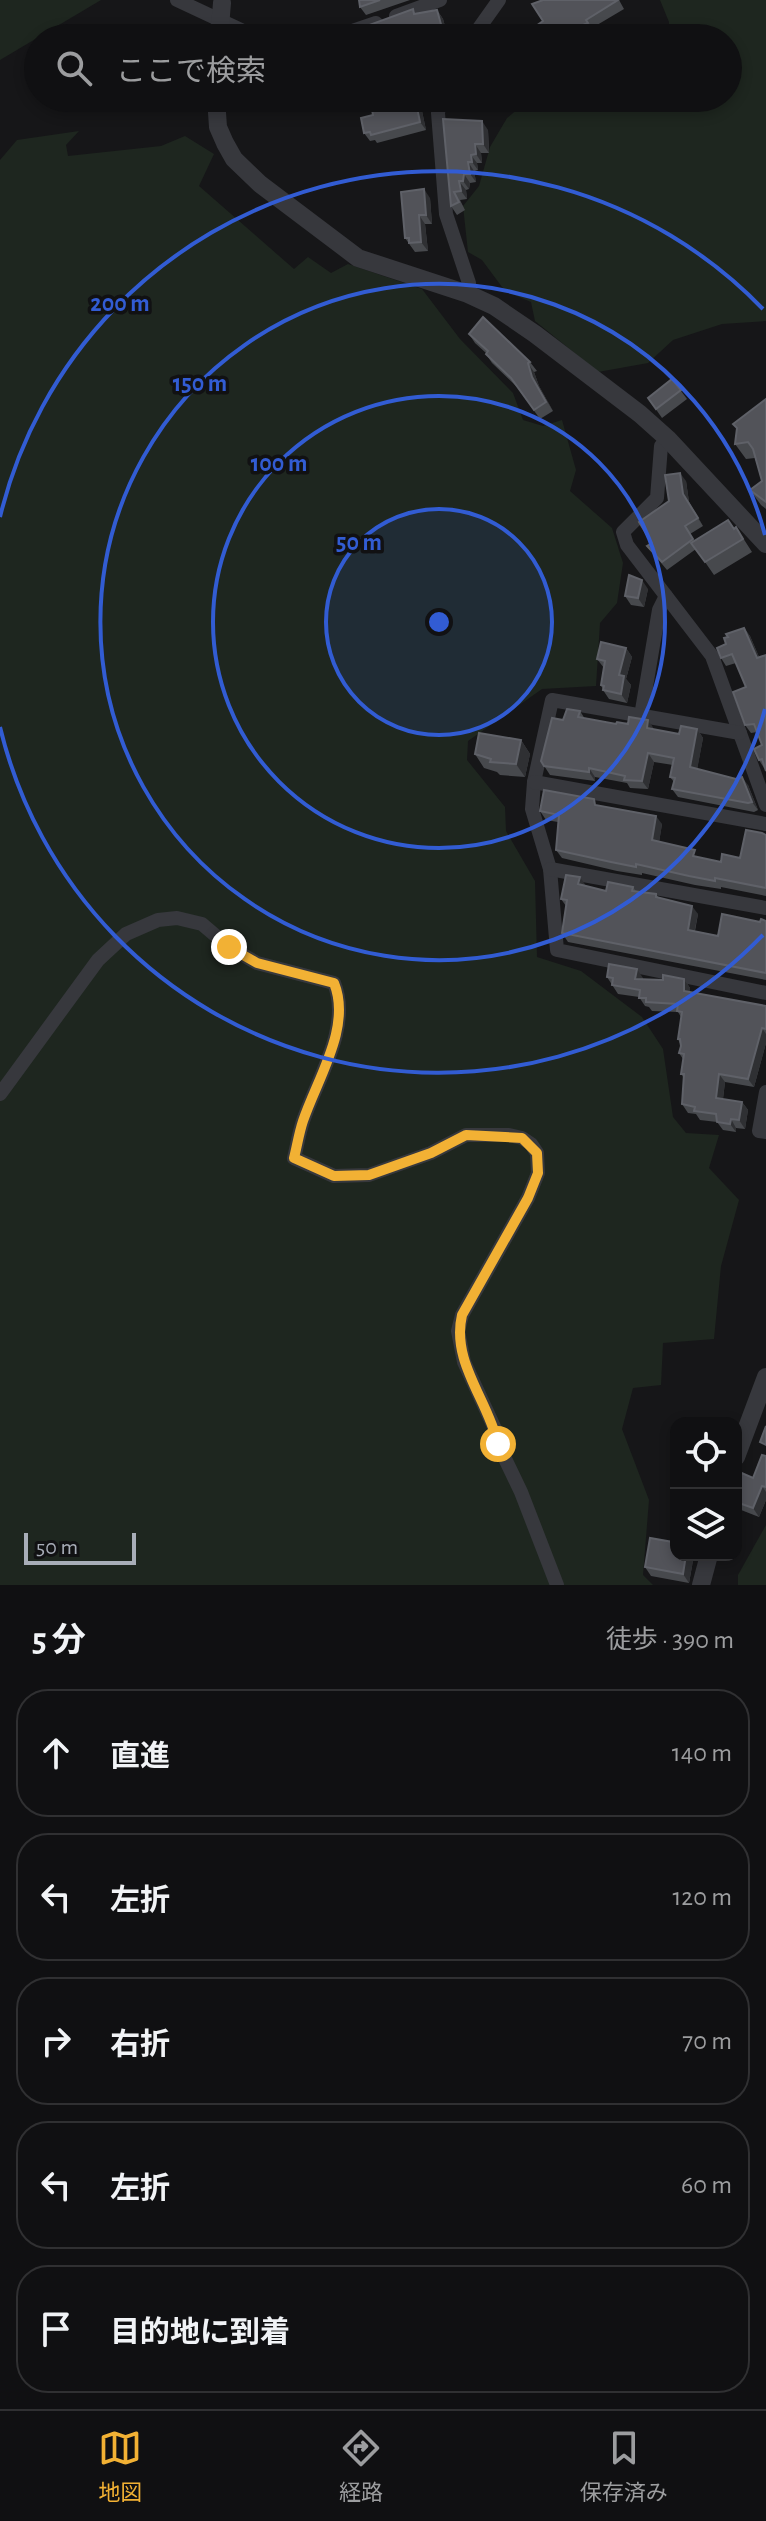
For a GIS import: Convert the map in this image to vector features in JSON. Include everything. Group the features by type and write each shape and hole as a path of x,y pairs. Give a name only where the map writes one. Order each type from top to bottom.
{"street":[{"path":"177,0 228,24"},
{"path":"372,24 440,0"},
{"path":"482,24 499,0"},
{"path":"220,24 222,1"},
{"path":"217,112 218,127 234,159 271,193 358,258 468,294 494,306 535,334 668,439 766,544"},
{"path":"438,112 446,214 469,283 468,294"},
{"path":"668,439 661,446 657,498 623,532 627,545 712,656 766,805"},
{"path":"641,716 659,610 666,596"},
{"path":"740,733 552,700 534,782 532,809 550,869 557,950 766,993"},
{"path":"534,782 766,824"},
{"path":"550,869 766,908"},
{"path":"0,1094 98,960 126,934 158,920 177,918 202,924 229,947 257,963 334,983 340,997 334,1040 303,1123 294,1158 334,1176 369,1175 431,1153 466,1135 509,1135 531,1144 537,1153 538,1173 528,1198 462,1315 458,1331 464,1362 495,1429 498,1444 521,1492 557,1585"},
{"path":"766,1092 759,1131 766,1132"},
{"path":"742,1441 766,1377"},
{"path":"701,1585 707,1561"}],"shaded area":[{"path":"0,0 101,0 61,24 24,24 24,46 0,60"},
{"path":"660,0 766,0 766,321 722,324 673,340 648,363 598,372 535,321 531,302 505,291 482,260 468,252 463,206 479,186 490,147 507,118 514,112 742,112 742,24 669,22"},
{"path":"79,131 66,145 68,156 161,146 185,136 214,154 199,186 294,269 308,257 331,273 348,264 422,289 460,339 513,393 523,420 543,426 562,420 576,470 570,491 612,528 623,563 617,603 600,623 596,686 542,689 468,741 467,760 505,807 506,831 535,881 537,957 581,971 642,1017 663,1049 673,1117 686,1133 719,1135 709,1168 739,1200 721,1266 714,1339 663,1343 661,1385 633,1388 622,1429 649,1500 643,1575 653,1585 0,1585 0,160 17,140"},
{"path":"766,1525 766,1585 738,1585 738,1575"}],"building":[{"path":"359,0 380,0 360,7"},
{"path":"543,0 618,0 586,20 588,23 585,24 539,24 543,21 532,4"},
{"path":"413,9 414,14 437,10 441,24 372,24"},
{"path":"372,112 418,112 420,122 371,135 370,132 364,133 361,118 373,115"},
{"path":"443,119 482,121 483,144 475,144 476,154 471,155 472,162 468,162 470,174 464,174 463,181 459,181 461,191 454,192 459,202 451,206"},
{"path":"424,189 426,215 419,215 421,242 409,243 409,238 405,238 401,192"},
{"path":"483,317 530,362 532,377 546,402 534,410 511,378 486,354 488,351 469,334"},
{"path":"672,379 681,390 656,409 648,398"},
{"path":"766,399 766,502 750,490 762,481 748,442 735,444 737,428 733,424"},
{"path":"680,473 683,494 698,518 685,526 693,539 662,562 647,546 652,543 639,522 669,501 665,475"},
{"path":"728,520 743,539 705,562 691,543"},
{"path":"629,575 642,580 638,598 625,596"},
{"path":"744,628 757,658 766,655 766,771 754,749 762,745 754,724 745,725 733,692 746,687 732,654 721,658 717,648 726,644 726,634"},
{"path":"601,642 626,648 619,675 624,676 621,694 603,690 604,686 601,685 605,661 597,659"},
{"path":"567,709 580,711 578,717 616,724 628,724 629,717 648,720 647,728 679,734 681,726 697,729 690,767 736,779 742,777 752,802 672,789 675,778 670,777 674,758 648,753 642,781 624,780 625,776 589,768 589,772 544,766 541,761 552,718 563,720"},
{"path":"479,733 521,740 516,764 490,762 491,759 475,754"},
{"path":"544,790 594,799 595,805 656,816 652,840 695,850 693,856 721,862 722,854 740,858 746,830 762,833 766,835 766,888 636,864 636,867 556,850 559,815 540,811"},
{"path":"566,875 580,877 578,884 606,891 608,882 692,906 688,930 718,936 722,914 766,921 766,973 562,933 567,900 561,899"},
{"path":"609,964 637,969 635,979 663,980 663,975 684,979 684,991 766,1006 766,1029 762,1028 748,1079 719,1074 716,1098 742,1102 739,1120 731,1119 730,1124 717,1122 716,1114 694,1111 695,1107 682,1104 684,1054 679,1053 682,1012 677,1011 678,1004 646,1002 646,998 639,998 640,990 612,985 613,978 607,977"},
{"path":"766,1426 766,1445 760,1442"},
{"path":"762,1455 766,1456 766,1487 762,1486 753,1508 742,1504 742,1473 753,1478"},
{"path":"650,1538 670,1541 670,1561 685,1561 683,1574 645,1567"}],"route":[{"path":"229,947 257,963 334,983 340,997 334,1040 303,1123 294,1158 334,1176 369,1175 431,1153 466,1135 522,1138 537,1153 538,1173 528,1198 462,1315 458,1331 464,1362 495,1429 498,1444"}]}
